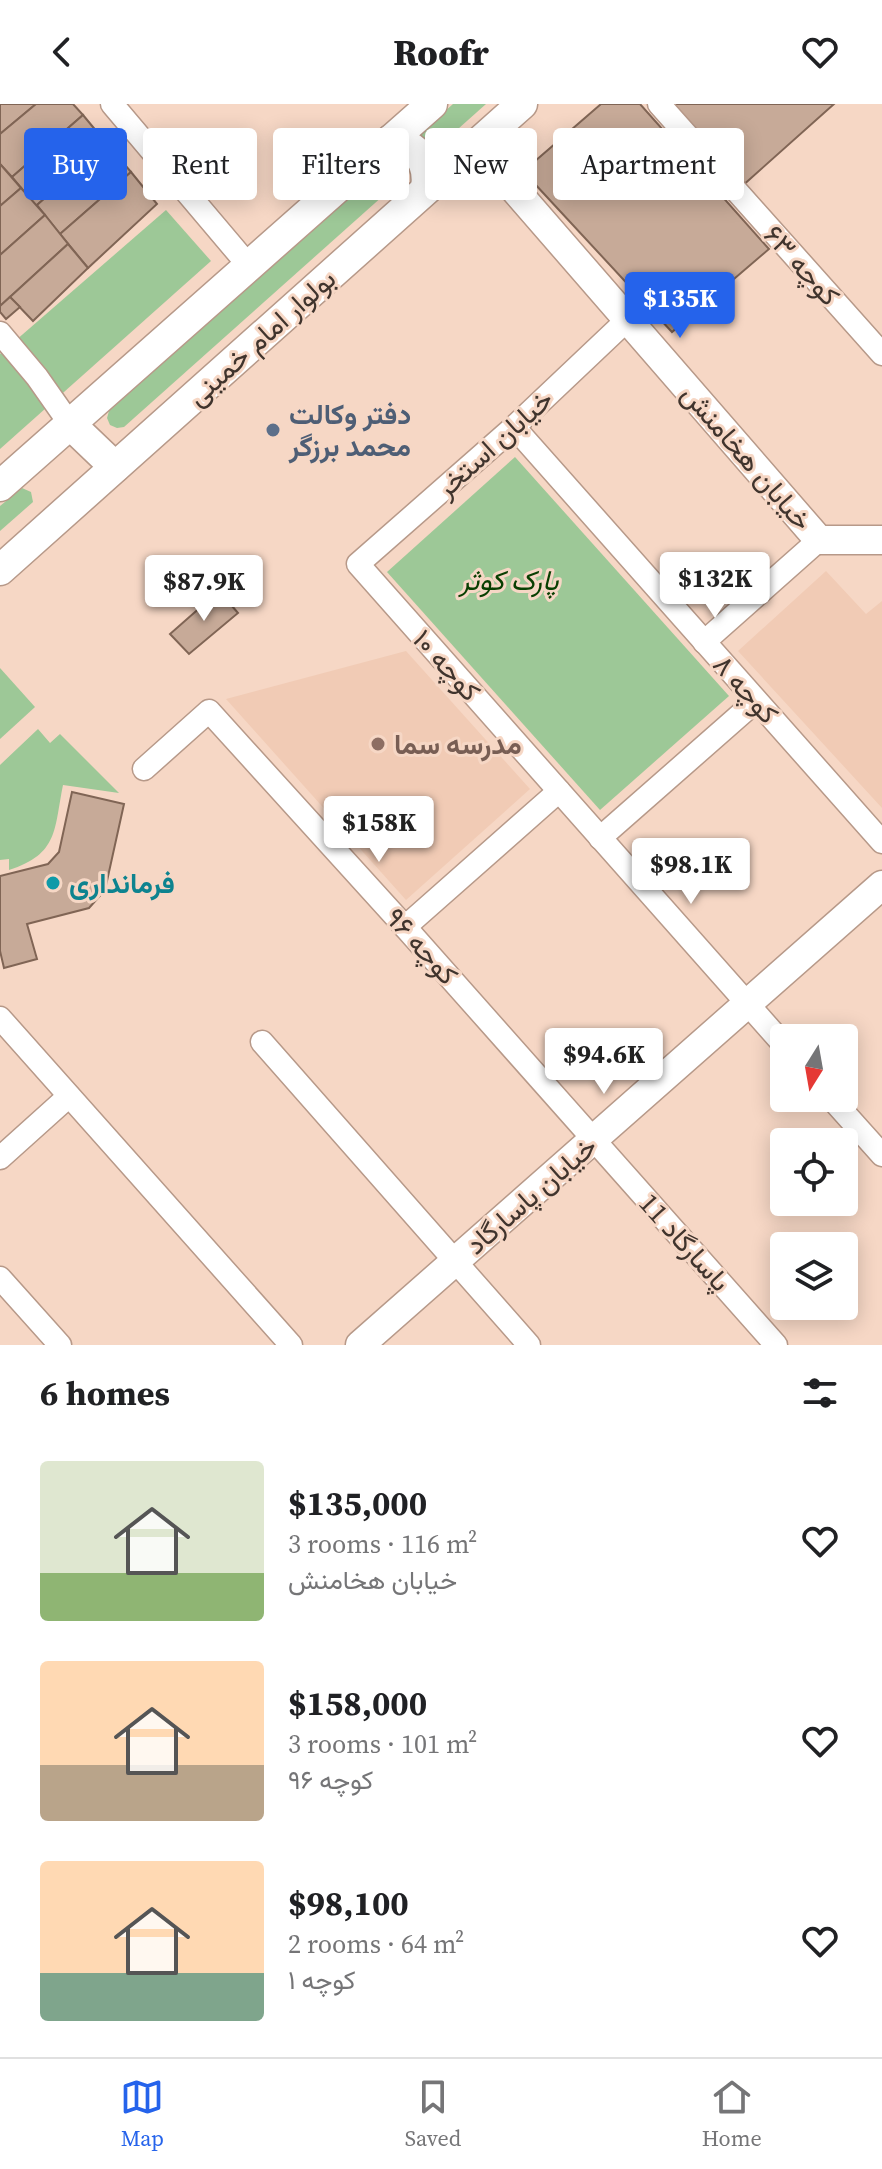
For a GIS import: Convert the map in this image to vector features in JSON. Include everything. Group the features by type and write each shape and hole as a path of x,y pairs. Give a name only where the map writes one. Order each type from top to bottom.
{"main road":[{"path":"405,128 432,104"},
{"name":"بولوار امام خمینی","path":"495,128 522,104"},
{"path":"409,147 421,156 425,164"},
{"name":"بولوار امام خمینی","path":"0,570 425,190"},
{"path":"0,486 323,200"},
{"path":"70,424 115,467"}],"street":[{"path":"112,104 249,266"},
{"name":"کوچه ۶۳","path":"659,104 882,354"},
{"name":"خیابان هخامنش","path":"523,200 819,540 882,540"},
{"name":"خیابان استخر","path":"358,564 514,427 627,320"},
{"path":"0,333 37,377 70,424"},
{"name":"کوچه ۸","path":"514,427 882,842"},
{"path":"704,642 819,540"},
{"name":"کوچه ۱۰","path":"358,564 770,1029"},
{"path":"600,838 756,701"},
{"name":"کوچه ۹۶","path":"144,769 209,711 594,1140"},
{"path":"405,927 559,791"},
{"name":"خیابان پاسارگاد","path":"360,1345 882,885"},
{"path":"0,1018 291,1345"},
{"path":"262,1042 529,1345"},
{"path":"0,1158 69,1096"},
{"path":"844,1112 882,1155"},
{"name":"پاسارگاد 11","path":"594,1140 776,1345"},
{"path":"0,1278 60,1345"}],"shaded area":[{"path":"826,571 866,614 882,601 882,808 738,651"},
{"name":"مدرسه سما","path":"406,651 530,789 406,900 226,699"}],"green space":[{"path":"453,104 486,104 459,128 426,128"},
{"path":"425,129 425,158 409,173 409,143"},
{"path":"345,200 378,200 124,427 110,425 107,418 109,411"},
{"path":"166,210 211,261 0,449 0,354"},
{"name":"پارک کوثر","path":"515,457 729,696 600,810 387,572"},
{"path":"22,488 31,492 33,502 0,531 0,506"},
{"path":"0,668 35,707 0,739"},
{"path":"38,729 50,743 60,734 119,793 63,785 55,827 46,848 25,864 9,870 9,859 0,860 0,765"}],"building":[{"path":"0,104 36,104 0,134"},
{"path":"36,104 73,104 83,115 68,128 24,128 24,167 12,177 0,164 0,134"},
{"path":"601,104 640,104 661,128 573,128"},
{"path":"666,104 834,104 744,184 744,128 688,128"},
{"path":"83,115 94,128 68,128"},
{"path":"553,146 553,200 725,200 769,249 672,332 537,186 537,159"},
{"path":"0,164 21,188 0,206"},
{"path":"24,167 24,192 12,177"},
{"path":"131,172 143,187 143,200 154,200 157,204 88,268 60,234 99,200 127,200 127,175"},
{"path":"21,188 24,200 32,200 45,215 0,255 0,206"},
{"path":"43,200 99,200 60,234 37,205"},
{"path":"45,215 68,244 0,306 0,255"},
{"path":"68,244 88,268 33,321 10,297"},
{"path":"10,297 20,307 6,319 0,312 0,306"},
{"path":"219,591 238,613 189,654 170,634"},
{"name":"فرمانداری","path":"72,792 124,804 105,890 89,908 27,924 37,959 4,968 0,951 0,876 48,864 59,852"}],"place":[{"name":"دفتر وکالت محمد برزگر","path":"273,430"},
{"name":"مدرسه سما","path":"378,744"},
{"name":"فرمانداری","path":"53,883"}]}
